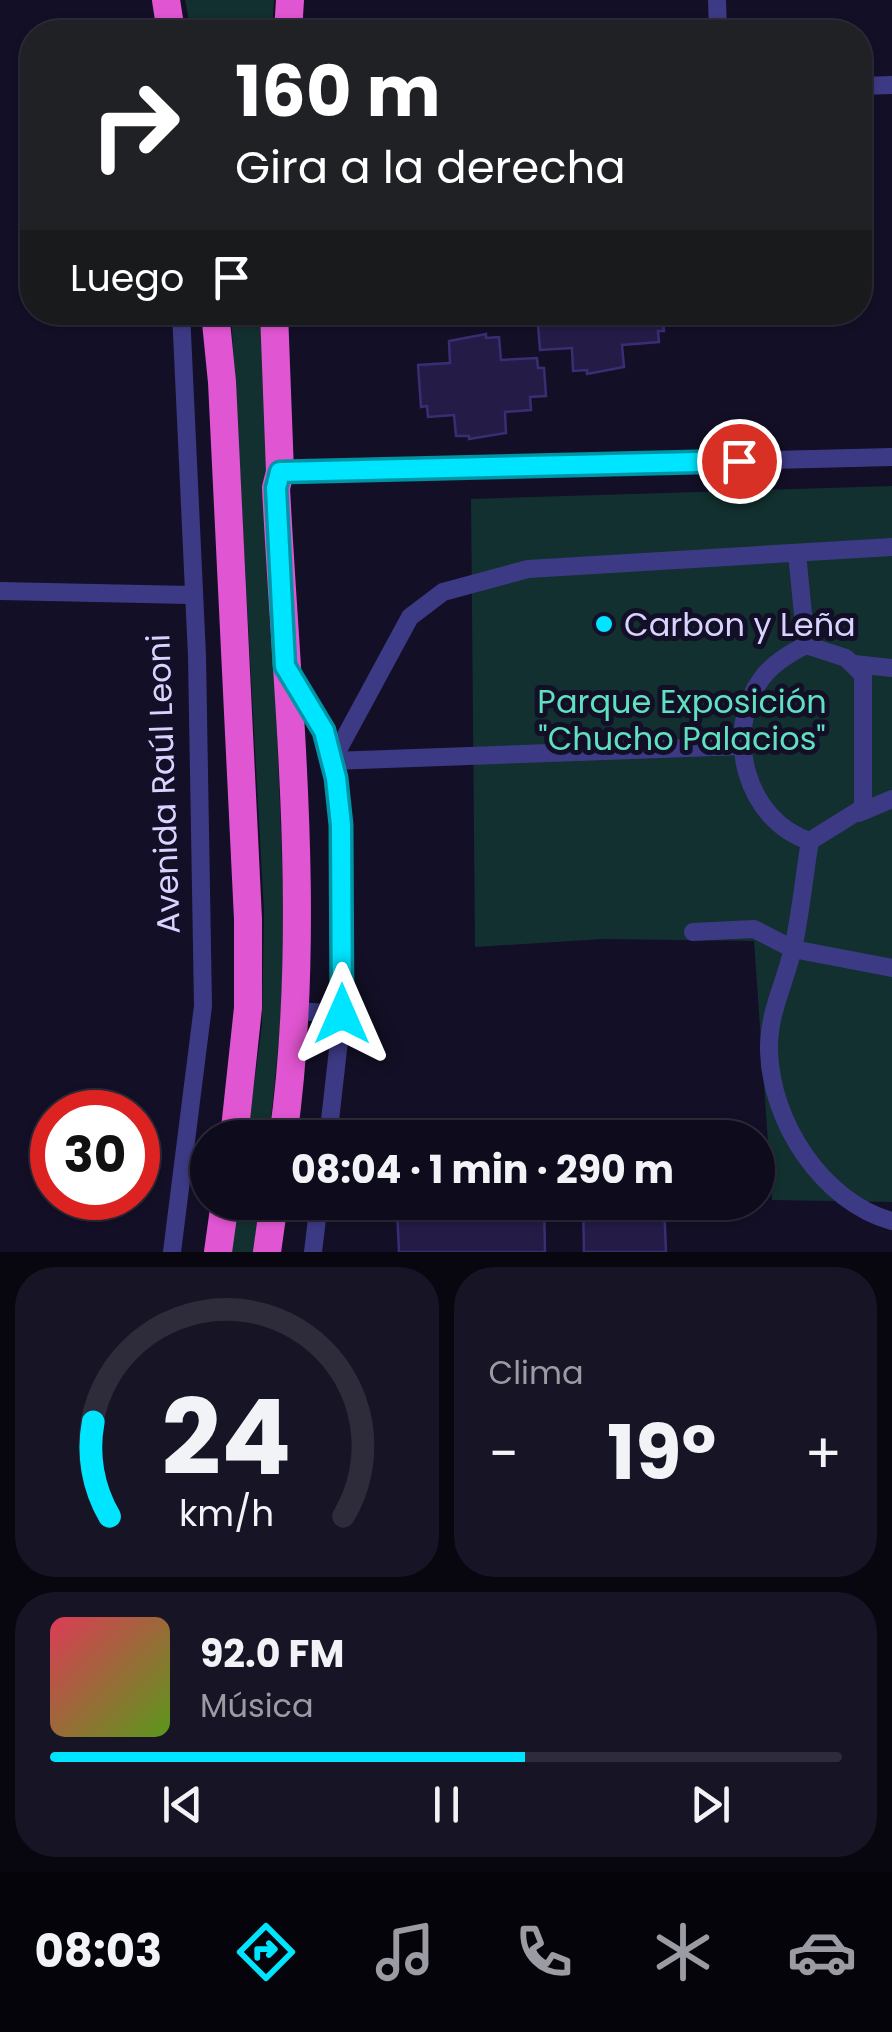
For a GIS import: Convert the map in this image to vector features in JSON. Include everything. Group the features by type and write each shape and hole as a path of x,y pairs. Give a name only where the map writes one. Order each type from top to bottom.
{"highway":[{"path":"215,325 222,382 248,920 248,1008 236,1120"},
{"path":"274,325 280,472 276,488 297,1011 285,1120"},
{"path":"218,1252 222,1220"},
{"path":"268,1252 272,1220"}],"street":[{"name":"Avenida Raúl Leoni","path":"172,1252 203,1006 197,656 181,325"},
{"path":"280,472 892,457"},
{"path":"332,761 410,617 444,592 528,569 892,547"},
{"path":"797,554 806,645"},
{"path":"0,590 191,595"},
{"path":"806,645 854,664 892,668"},
{"path":"806,645 771,666 755,688 743,746 750,785 764,812 789,835 810,842 858,813 892,799"},
{"path":"854,664 863,676 866,741 866,800 858,813"},
{"path":"285,666 324,731 341,825 342,1014 330,1120"},
{"path":"332,761 743,746"},
{"path":"810,842 793,949 772,1008 768,1054 795,1138 841,1197 892,1221"},
{"path":"694,932 754,929 793,949 892,968"},
{"path":"297,1011 342,1014"},
{"path":"313,1252 317,1220"}],"green space":[{"path":"185,0 274,0 273,20 189,20"},
{"path":"232,325 261,325 284,914 281,1019 271,1120 249,1120 262,1025 264,912"},
{"name":"Parque Exposición \"Chucho Palacios\"","path":"892,486 892,1202 775,1200 775,1120 766,1120 754,941 603,939 475,947 471,499"},
{"path":"235,1220 258,1220 253,1252 230,1252"}],"building":[{"path":"538,325 663,325 664,331 658,331 659,342 622,345 624,367 587,374 587,370 573,371 572,348 540,350"},
{"path":"486,334 486,338 499,337 501,360 537,358 538,368 544,368 546,396 530,397 531,410 505,412 506,433 469,439 456,436 454,415 428,417 427,406 421,407 418,365 450,363 449,341"},
{"path":"398,1220 544,1220 545,1252 399,1252"},
{"path":"583,1220 665,1220 666,1252 584,1252"}],"place":[{"name":"Carbon y Leña","path":"604,624"}],"route":[{"path":"342,1014 341,825 336,778 324,731 285,666 276,488 280,472 739,461"}]}
